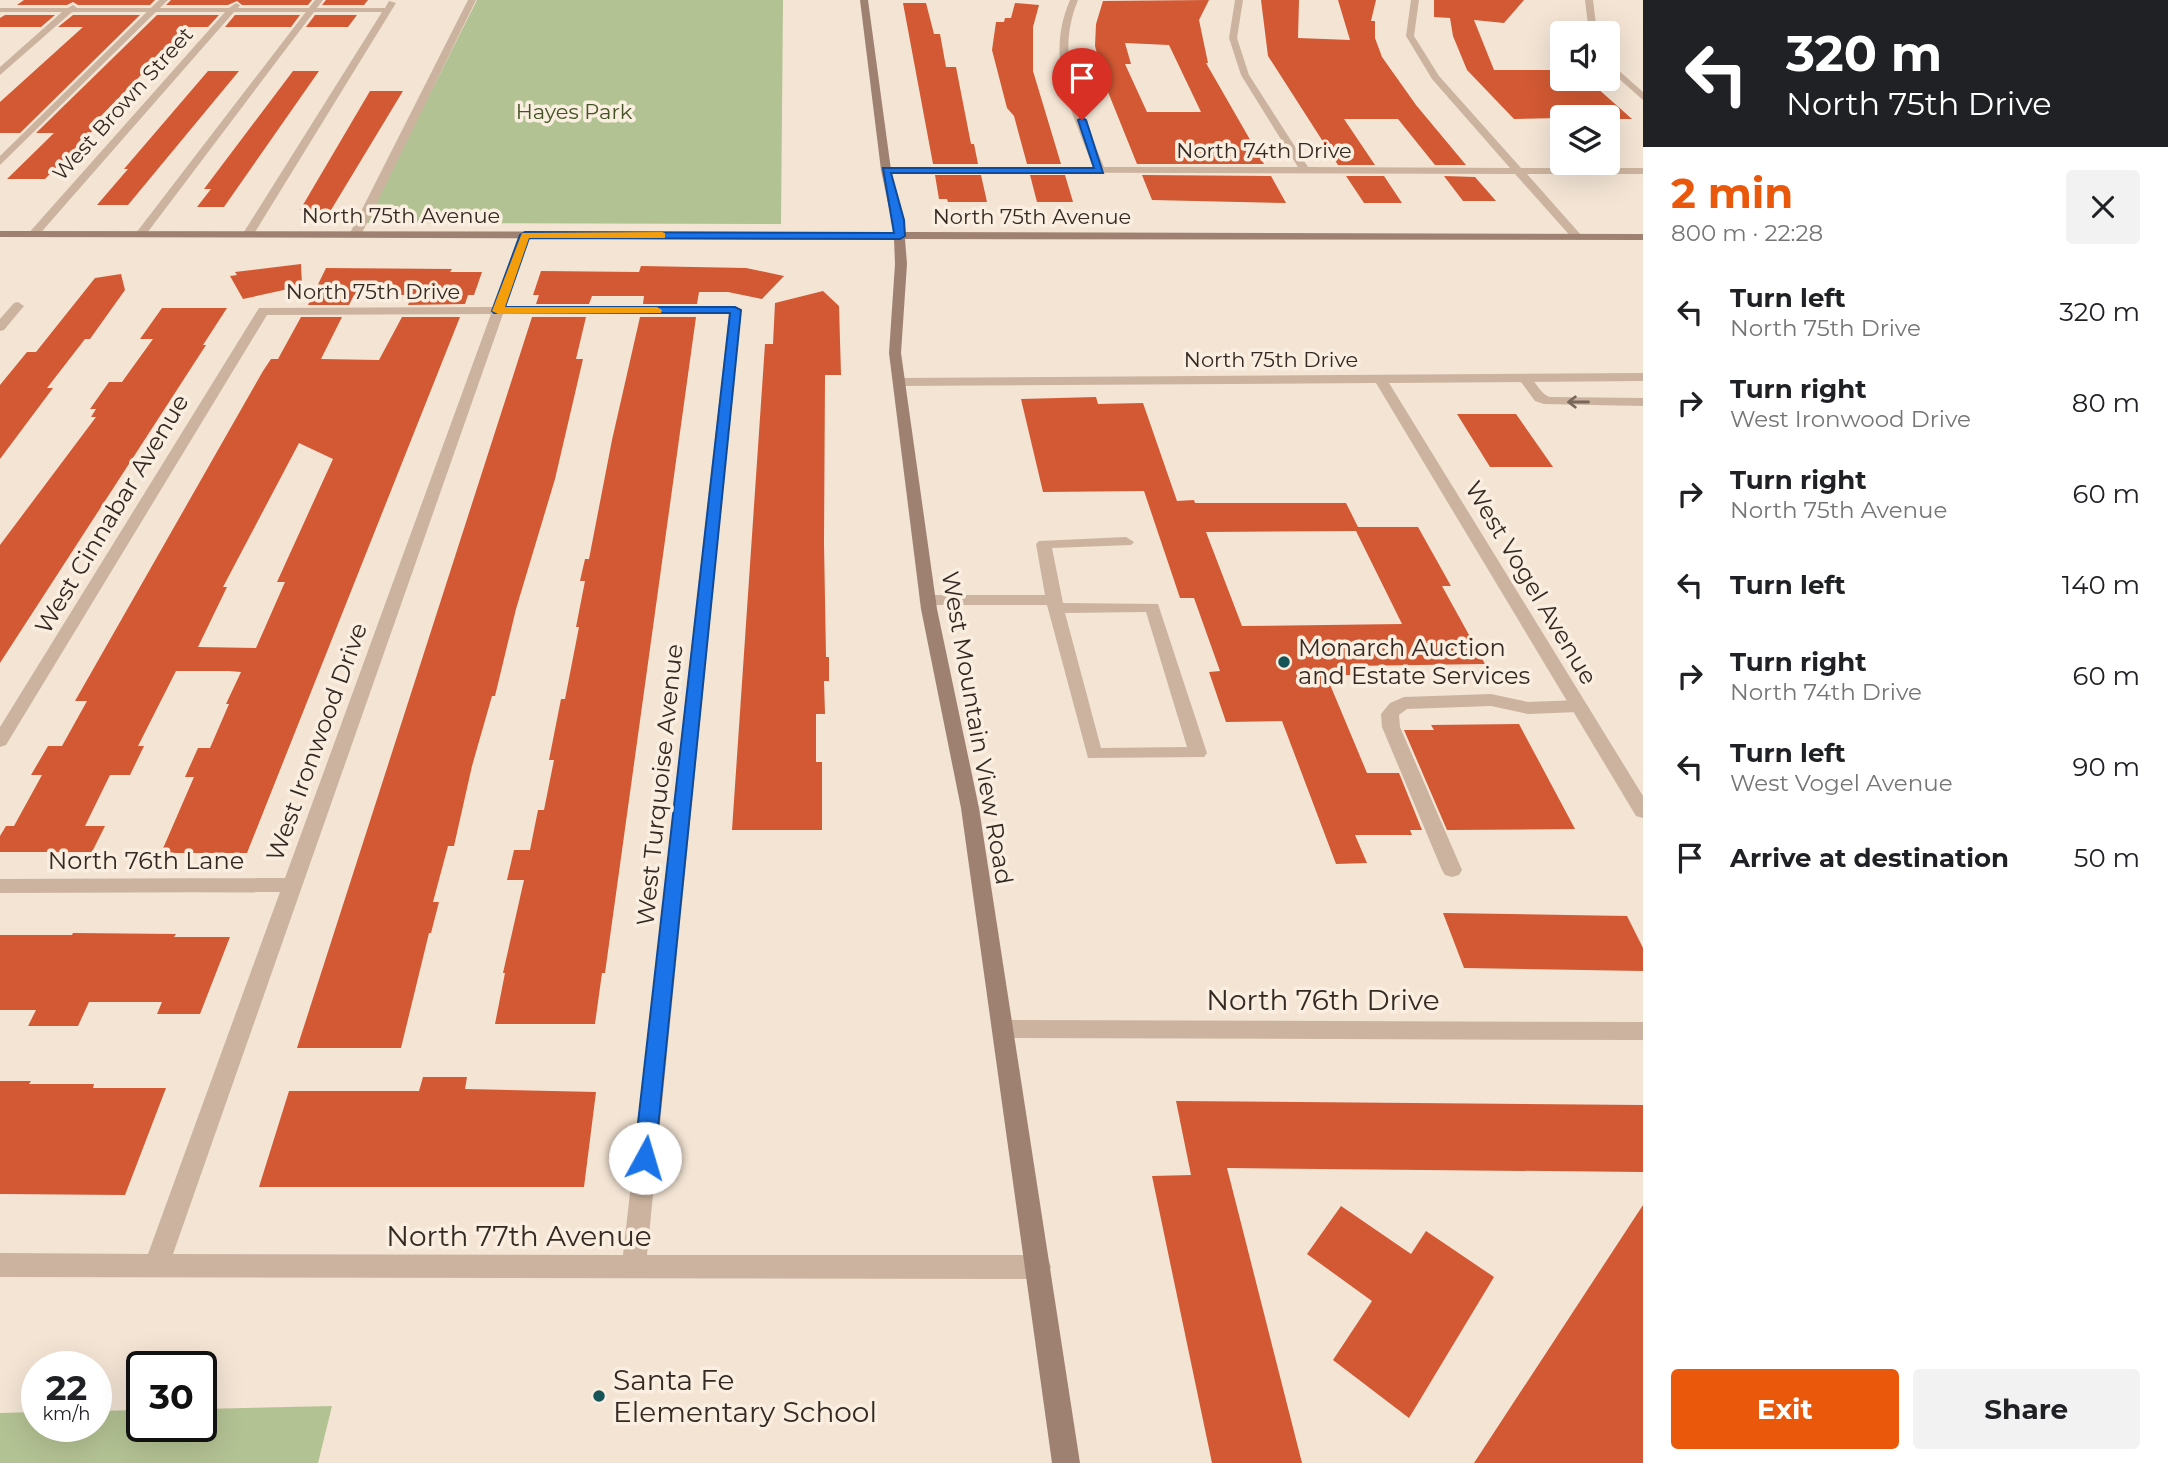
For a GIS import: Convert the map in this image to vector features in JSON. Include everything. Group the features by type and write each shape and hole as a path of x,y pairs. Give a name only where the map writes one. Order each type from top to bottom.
{"street":[{"path":"0,72 81,0"},
{"path":"0,162 164,0"},
{"name":"West Brown Street","path":"33,234 241,0"},
{"path":"140,235 320,0"},
{"path":"248,235 394,0"},
{"path":"355,235 472,0"},
{"name":"West Mountain View Road","path":"864,0 886,170 899,220 895,353 928,600 970,808 1066,1463"},
{"path":"1074,0 1063,26 1061,45 1073,95 1100,171"},
{"path":"1239,0 1233,38 1245,75 1304,171"},
{"path":"1415,0 1410,36 1435,77 1577,237"},
{"path":"1589,0 1592,21"},
{"path":"0,10 388,10"},
{"path":"1620,74 1639,90 1643,97"},
{"name":"North 74th Drive","path":"886,170 1643,171"},
{"name":"North 75th Avenue","path":"0,234 1643,237"},
{"name":"West Ironwood Drive","path":"156,1266 525,235"},
{"path":"0,306 18,306 0,327"},
{"name":"North 75th Drive","path":"263,311 735,310"},
{"name":"West Turquoise Avenue","path":"634,1266 735,310"},
{"name":"West Cinnabar Avenue","path":"0,741 263,311"},
{"path":"1524,377 1540,398 1549,401 1643,402"},
{"name":"North 75th Drive","path":"900,382 1643,377"},
{"name":"West Vogel Avenue","path":"1380,379 1643,811"},
{"path":"928,600 1055,604 1152,607 1198,753 1094,754 1055,604 1044,544 1126,542"},
{"path":"1452,870 1391,727 1390,714 1404,703 1490,700 1528,708 1579,706"},
{"name":"North 76th Lane","path":"0,886 292,885"},
{"name":"North 76th Drive","path":"1003,1029 1643,1031"},
{"name":"North 77th Avenue","path":"0,1265 1039,1267"}],"green space":[{"name":"Hayes Park","path":"477,0 783,0 781,224 365,223"},
{"path":"332,1406 318,1463 0,1463 0,1413 21,1412 21,1442 112,1442 112,1411 126,1410 126,1442 217,1442 217,1409"}],"building":[{"path":"24,0 155,0 150,5 78,5 73,2 67,5 17,5"},
{"path":"171,0 312,0 308,5 242,5 237,1 228,5 166,5"},
{"path":"326,0 368,0 364,5 322,5"},
{"path":"1209,0 1199,20 1206,63 1264,164 1137,164 1106,87 1095,46 1096,24 1103,1","holes":["1125,43 1169,45 1201,112 1147,112 1125,64 1131,64"]},
{"path":"1261,0 1299,0 1298,38 1350,40 1338,0 1376,0 1371,21 1375,21 1375,38 1382,57 1416,105 1466,165 1435,165 1398,119 1344,119 1375,165 1338,165 1268,56"},
{"path":"1434,0 1524,0 1504,23 1474,20 1494,70 1550,70 1550,91 1600,91 1616,105 1550,105 1550,118 1514,119 1467,70 1453,36 1450,18 1434,17"},
{"path":"903,3 926,3 934,34 940,34 946,67 956,67 971,144 974,144 978,164 933,164"},
{"path":"1015,3 1039,5 1033,27 1033,71 1061,164 1027,164 1014,116 1007,108 992,50 996,22 1011,18"},
{"path":"5,15 55,15 41,27 0,27 0,18"},
{"path":"73,15 140,15 20,133 0,133 0,102 83,27 58,27"},
{"path":"157,15 219,15 208,27 188,27 99,118 105,118 45,179 7,179 54,133 36,133"},
{"path":"235,15 300,15 291,27 225,27"},
{"path":"315,15 357,15 348,27 306,27"},
{"path":"208,71 239,71 128,205 97,205 128,169 124,169"},
{"path":"293,71 319,71 224,207 197,207 211,189 204,189"},
{"path":"370,91 403,91 331,210 300,210"},
{"path":"1620,108 1632,119 1620,119"},
{"path":"935,175 981,175 987,202 948,202 947,199 939,199"},
{"path":"1030,175 1065,175 1073,202 1037,202"},
{"path":"1142,175 1271,176 1286,203 1152,200"},
{"path":"1346,176 1384,176 1402,203 1364,203"},
{"path":"1444,176 1475,177 1496,201 1463,201"},
{"path":"301,264 302,286 243,299 230,276 237,275 235,272"},
{"path":"641,266 746,268 784,276 762,299 728,292 699,292 697,304 643,304 644,296 592,296 589,304 536,304 539,295 533,295 541,271 639,272"},
{"path":"326,268 452,269 450,272 482,272 474,295 468,295 465,304 408,305 412,295 354,295 349,305 308,305"},
{"path":"121,274 125,290 90,339 85,339 47,388 53,388 0,459 0,385 27,352 36,352 95,278"},
{"path":"823,291 839,306 841,375 825,375 824,543 826,657 829,657 829,681 824,681 825,714 816,714 816,762 822,762 822,830 732,830 765,344 773,344 775,303"},
{"path":"162,308 227,308 203,345 206,345 0,663 0,545 96,417 91,417 96,409 90,409 109,382 122,382 153,339 140,339"},
{"path":"301,317 342,317 321,359 379,360 402,317 460,317 247,853 161,853 194,777 185,777 198,748 210,748 241,672 229,671 176,671 138,746 144,746 130,775 110,775 85,826 105,826 92,852 0,852 0,836 6,826 14,826 42,775 31,775 48,746 62,746 87,701 75,701 263,371 271,359 278,359","holes":["299,443 333,459 277,582 285,582 256,648 198,647 227,587 223,587"]},
{"path":"532,317 586,317 576,359 583,359 555,479 516,609 495,696 492,696 472,766 454,846 448,846 433,902 439,902 401,1048 297,1048"},
{"path":"640,317 696,317 605,973 602,973 595,1024 495,1024 503,973 524,880 507,880 514,850 530,850 538,810 544,810 554,760 549,760 561,699 565,699 579,627 576,627 585,581 580,581 585,559 589,559"},
{"path":"1096,397 1098,404 1143,403 1177,501 1346,503 1358,527 1418,527 1451,586 1442,586 1485,664 1350,666 1354,675 1326,675 1367,773 1399,773 1422,830 1410,830 1412,835 1355,835 1367,863 1336,864 1282,721 1226,722 1209,672 1220,671 1194,598 1180,598 1144,491 1043,492 1021,399","holes":["1356,531 1402,624 1242,626 1206,532"]},
{"path":"1457,414 1516,414 1553,467 1490,467"},
{"path":"1519,724 1575,829 1447,830 1404,730 1434,730 1431,725"},
{"path":"1443,913 1627,916 1643,948 1643,971 1464,968"},
{"path":"73,933 230,937 200,1014 157,1014 162,1002 89,1002 78,1026 28,1026 36,1010 0,1010 0,935"},
{"path":"423,1077 467,1077 465,1089 596,1092 584,1187 259,1187 289,1091 419,1091"},
{"path":"0,1081 94,1084 93,1088 166,1088 125,1195 0,1194"},
{"path":"1176,1101 1643,1105 1643,1172 1227,1168 1302,1463 1212,1463 1152,1176 1191,1175"},
{"path":"1643,1205 1643,1463 1474,1463"},
{"path":"1341,1206 1411,1254 1426,1231 1494,1277 1409,1418 1333,1360 1372,1301 1307,1254"}],"slow traffic":[{"path":"657,310 498,311 525,235 662,235"}],"place":[{"name":"Monarch Auction and Estate Services","path":"1284,662"},
{"name":"Santa Fe Elementary School","path":"599,1396"}],"route":[{"path":"645,1158 735,310 498,311 525,235 900,236 899,220 886,170 1100,171 1082,120"}]}
